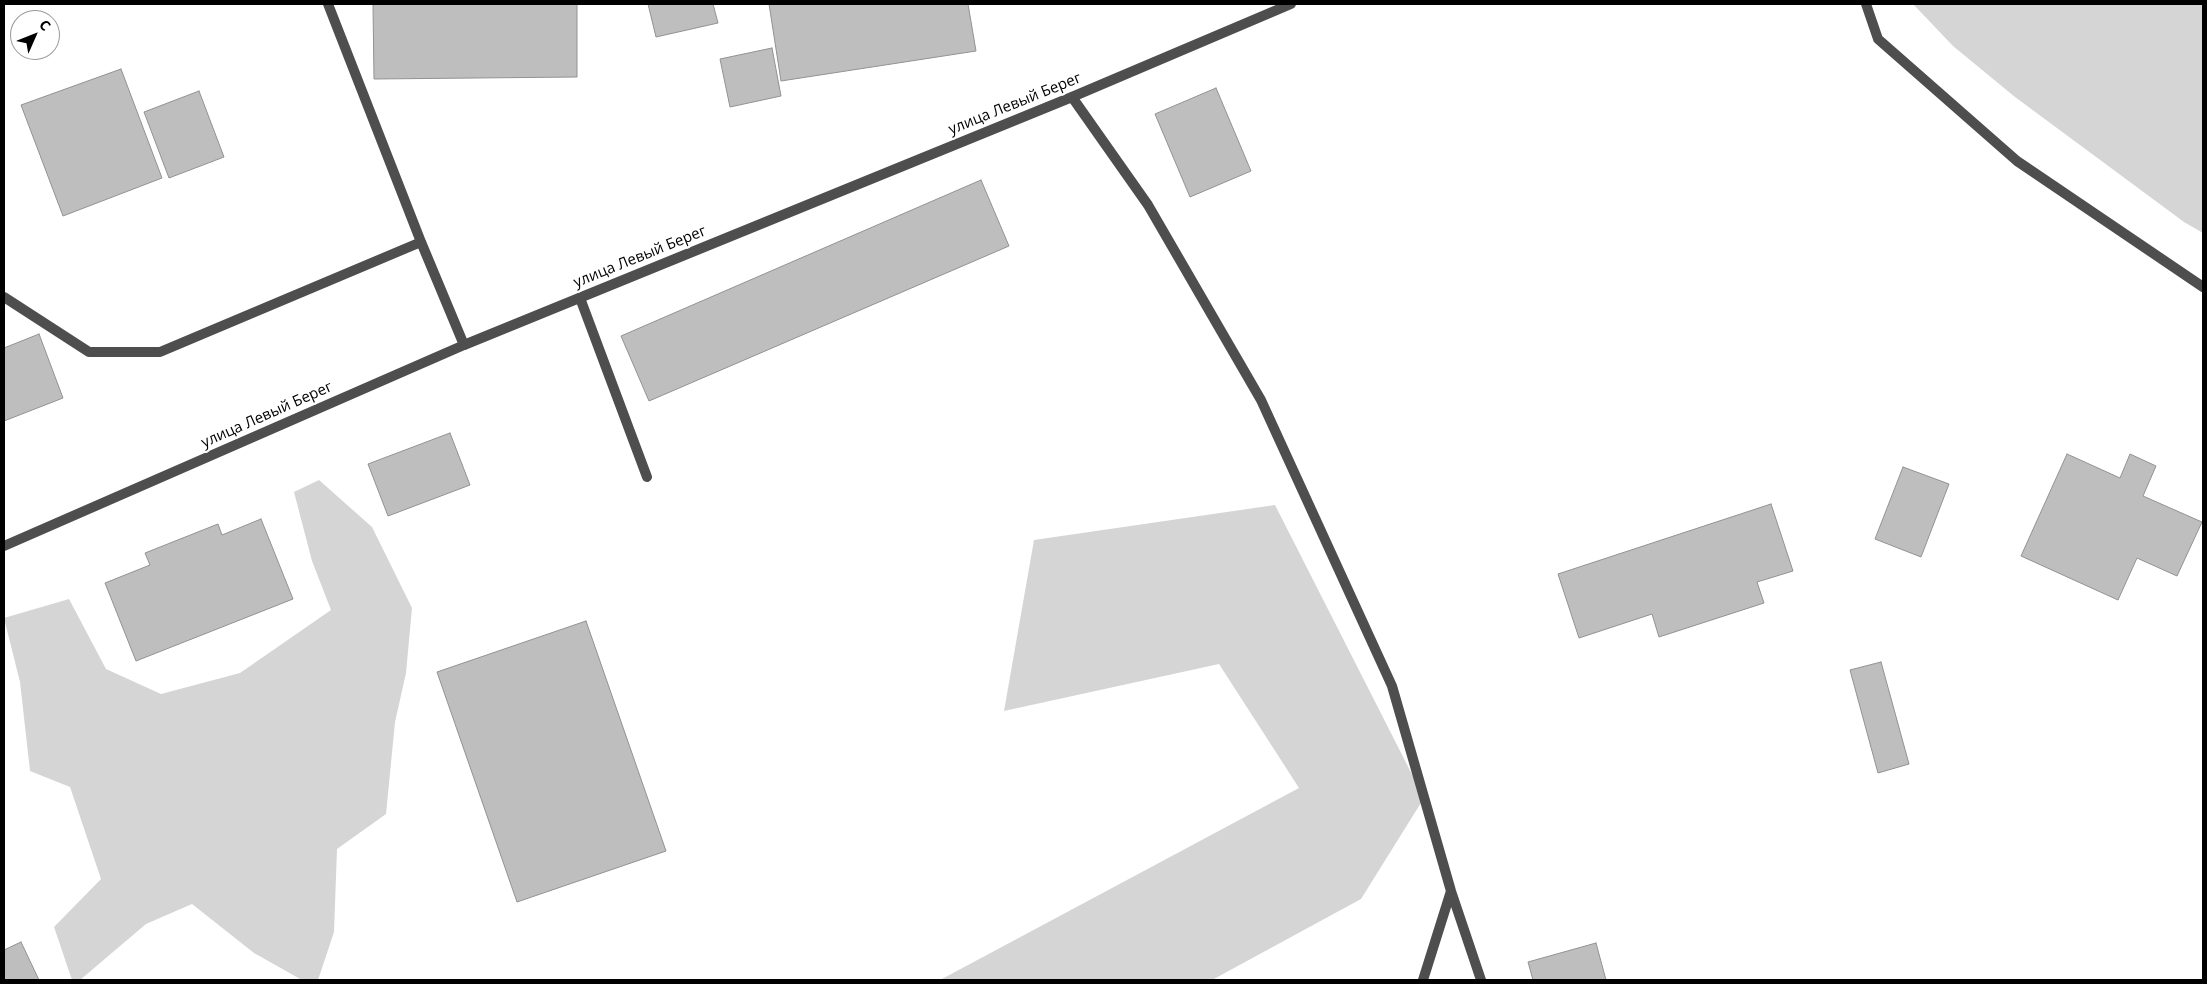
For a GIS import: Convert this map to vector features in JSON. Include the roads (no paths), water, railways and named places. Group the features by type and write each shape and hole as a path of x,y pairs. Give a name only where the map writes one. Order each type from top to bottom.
{"street":[{"path":"328,4 421,242 464,345"},
{"name":"улица Левый Берег","path":"4,546 464,345 1072,97 1291,4"},
{"path":"1866,4 1878,39 2017,161 2203,287"},
{"path":"1072,97 1148,206 1261,400 1392,686 1450,891 1481,980"},
{"path":"4,297 90,352 160,352 421,242"},
{"path":"580,298 647,477"},
{"path":"1423,980 1450,891"}]}
